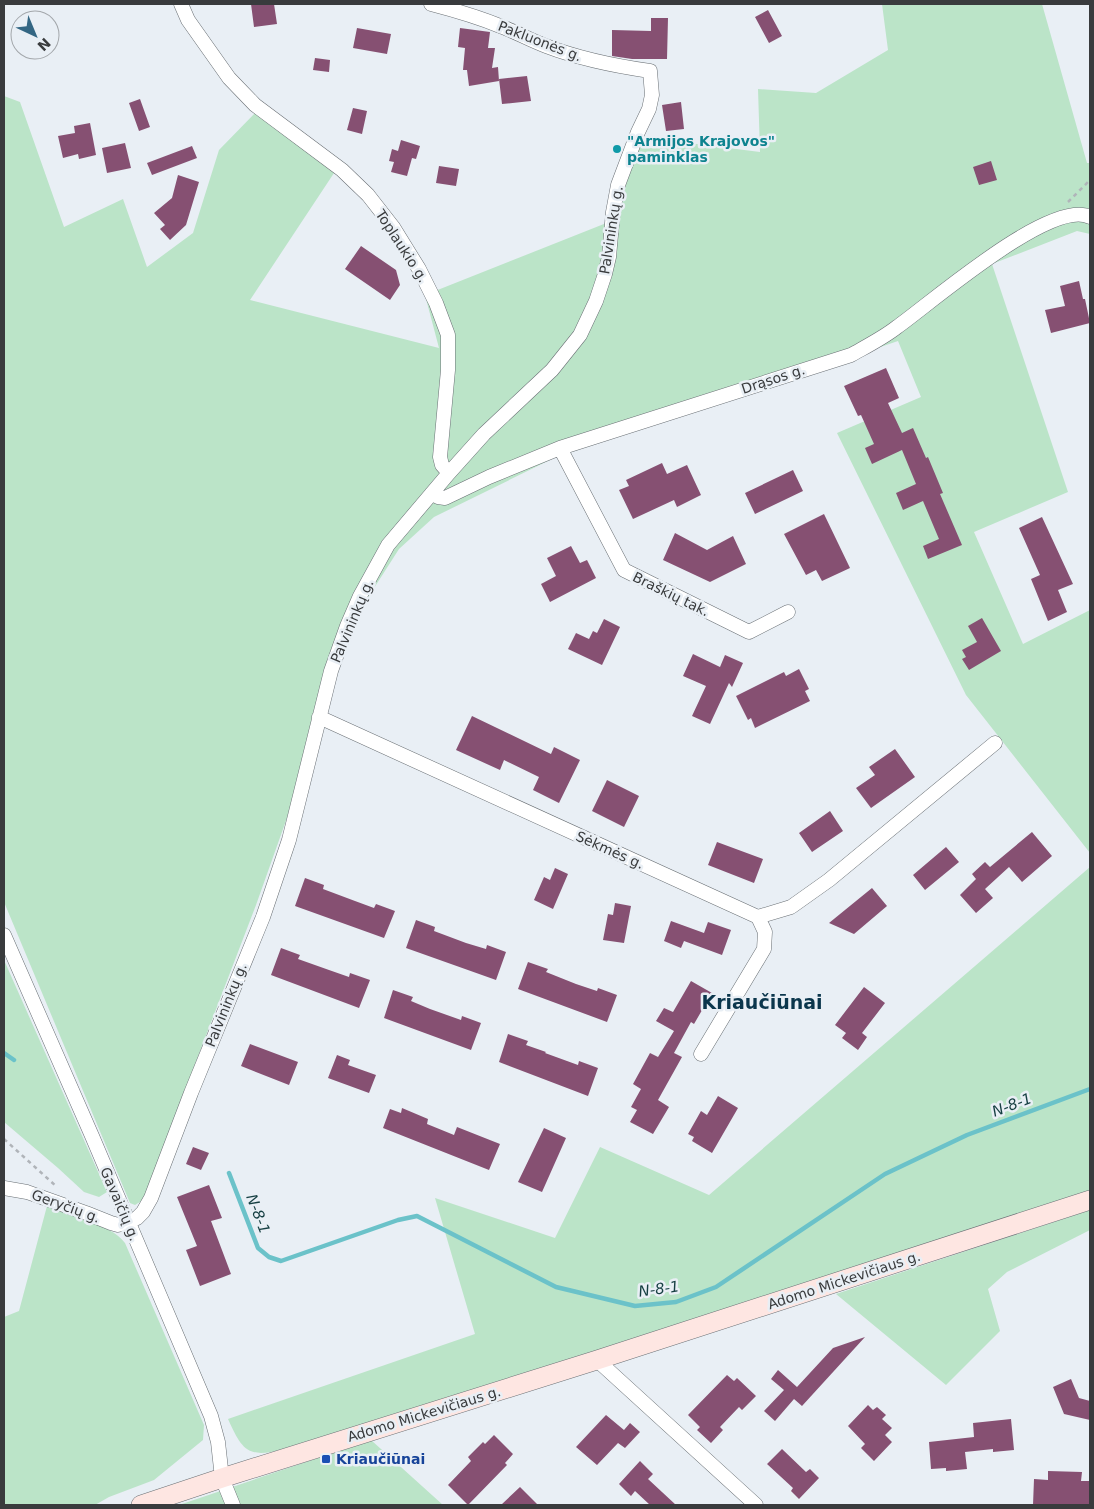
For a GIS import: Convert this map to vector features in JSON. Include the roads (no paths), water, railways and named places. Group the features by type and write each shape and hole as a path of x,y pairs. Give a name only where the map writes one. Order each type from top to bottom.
{"main road":[{"name":"Adomo Mickevičiaus g.","path":"141,1505 1090,1200"}],"street":[{"name":"Toplaukio g.","path":"181,4 188,20 229,78 255,105 349,176 368,195 393,227 419,269 448,335 448,370 440,458 442,465 449,473"},
{"name":"Pakluonės g.","path":"431,4 471,15 546,46 568,53 618,66 650,71"},
{"name":"Palvininkų g.","path":"128,1223 143,1212 151,1198 190,1093 262,917 289,840 331,671 360,596 388,545 484,434 552,370 580,335 606,274 618,185 630,150 649,109 652,95 650,71"},
{"name":"Drąsos g.","path":"432,493 438,497 445,498 560,448 851,354 884,337 975,267 1045,223 1074,214 1090,217"},
{"name":"Braškių tak.","path":"560,448 624,570 748,632 788,612"},
{"name":"Sėkmės g.","path":"319,718 758,918"},
{"path":"701,1054 764,949 765,932 758,918 791,906 830,880 995,743"},
{"name":"Gavaičių g.","path":"4,935 211,1416 218,1442 222,1478 233,1505"},
{"name":"Geryčių g.","path":"4,1188 27,1192 118,1225 128,1223"},
{"path":"597,1360 756,1505"}],"waterway":[{"name":"N-8-1","path":"4,1053 14,1060"},
{"name":"N-8-1","path":"229,1173 258,1248 269,1257 281,1261 398,1220 417,1216 556,1287 635,1306 676,1302 716,1287 885,1174 967,1135 1090,1089"}],"place":[{"name":"\"Armijos Krajovos\" paminklas","path":"617,149"},
{"name":"Kriaučiūnai","path":"326,1459"}],"district":[{"name":"Kriaučiūnai","path":"762,1002"}]}
